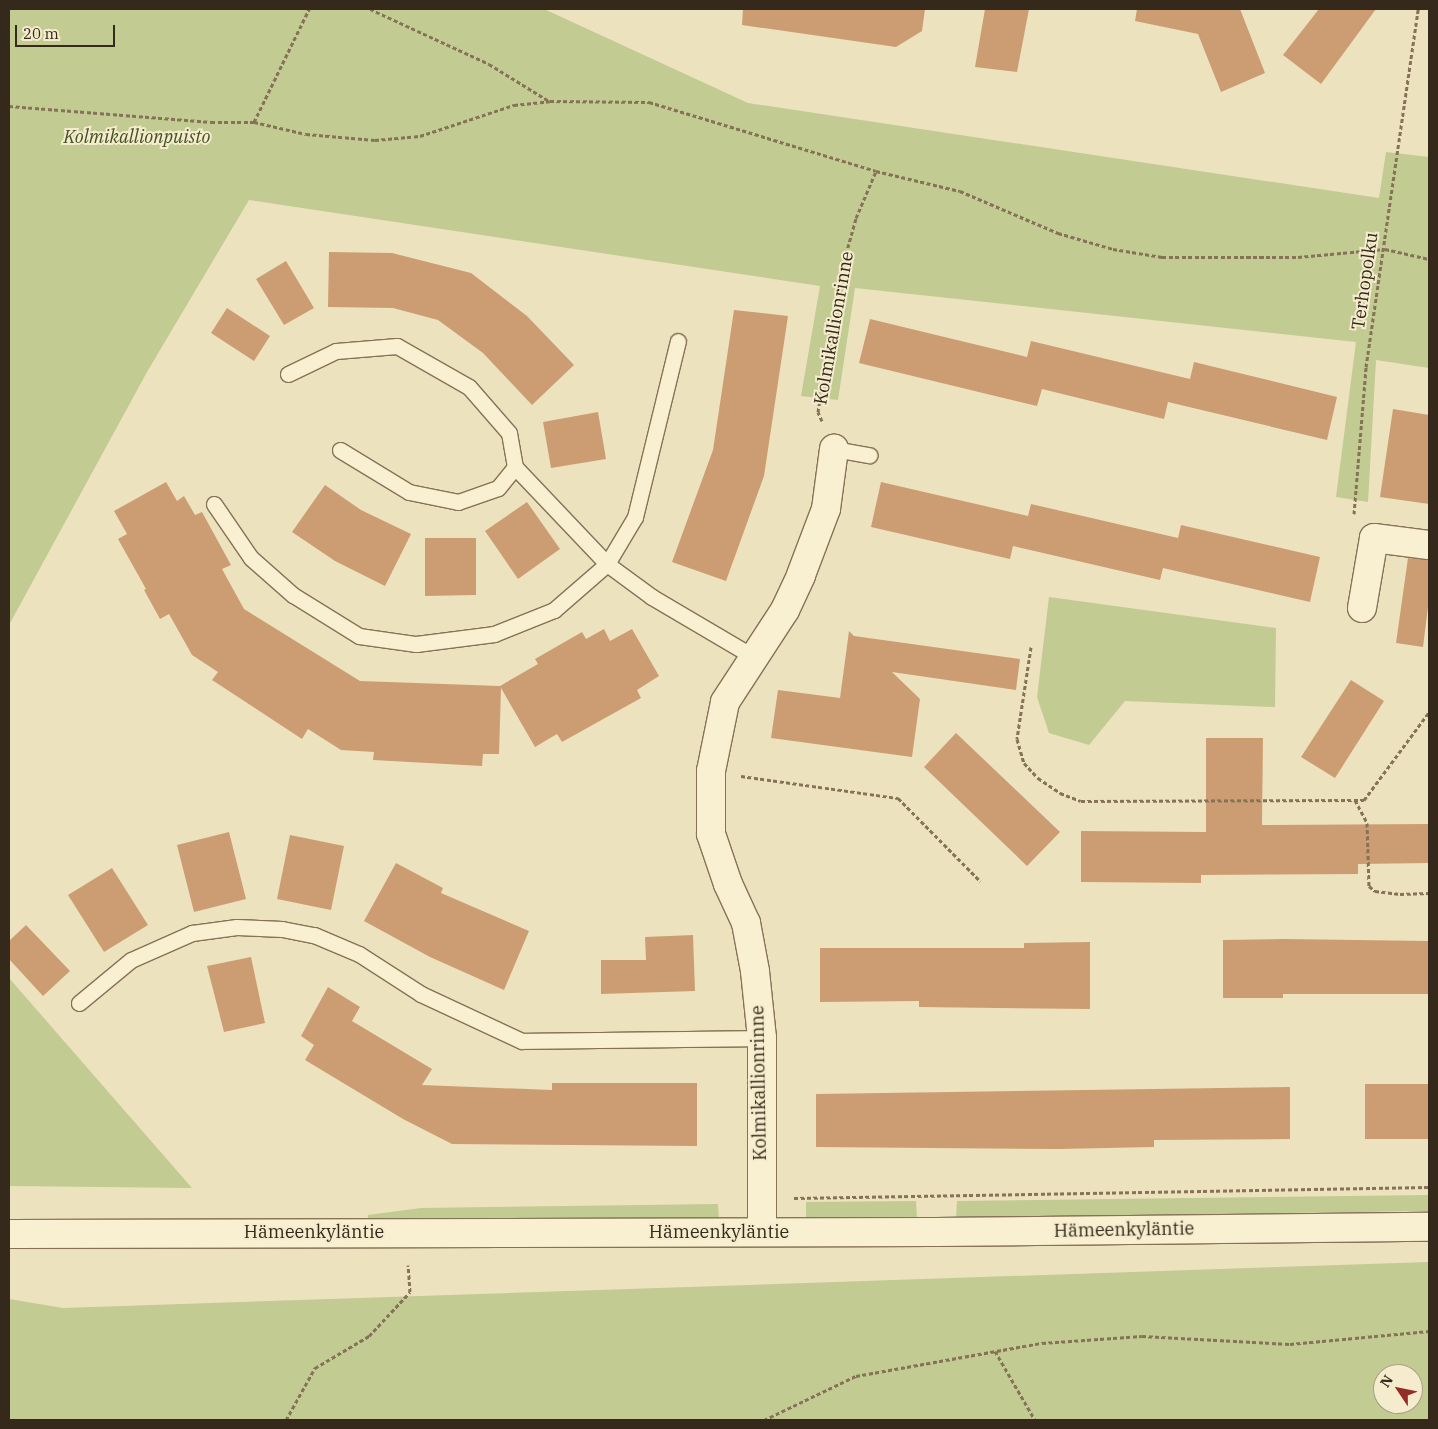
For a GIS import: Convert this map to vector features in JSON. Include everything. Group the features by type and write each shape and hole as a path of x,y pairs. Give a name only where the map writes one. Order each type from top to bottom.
{"street":[{"name":"Kolmikallionrinne","path":"762,1232 762,1038 746,923 728,884 711,834 711,771 724,702 785,610 801,575 826,508 834,449"},
{"path":"1362,608 1374,538 1429,545"},
{"name":"Hämeenkyläntie","path":"9,1234 762,1232 1429,1227"}],"lane":[{"path":"214,504 251,558 293,595 359,636 416,644 494,634 554,610 607,564 635,517 678,342"},
{"path":"288,374 336,351 397,346 469,387 509,433 515,467 607,564 652,597 754,657"},
{"path":"834,449 869,455"},
{"path":"340,450 409,492 458,502 498,488 515,467"},
{"path":"79,1003 131,960 192,933 236,927 282,929 314,935 359,954 421,994 522,1041 762,1038"}],"path":[{"path":"254,122 309,9"},
{"path":"370,9 489,64 550,101"},
{"name":"Terhopolku","path":"1374,538 1351,536 1366,367 1385,249 1418,9"},
{"path":"9,106 211,122 254,122 306,134 375,140 420,136 514,105 550,101 649,102 876,171 960,191 1058,232 1104,247 1162,257 1298,257 1385,249 1429,259"},
{"name":"Kolmikallionrinne","path":"834,449 818,412 839,279 856,218 876,171"},
{"path":"1031,647 1017,739 1024,763 1038,778 1060,793 1081,801 1364,800 1429,712"},
{"path":"711,771 898,798 980,881"},
{"path":"1355,800 1367,823 1369,886 1375,891 1400,894 1429,893"},
{"path":"762,1199 932,1193 1429,1187"},
{"path":"286,1420 315,1368 369,1336 410,1292 407,1232"},
{"path":"764,1420 856,1376 1042,1343 1142,1336 1290,1344 1429,1331"},
{"path":"995,1351 1035,1420"}],"green space":[{"name":"Kolmikallionpuisto","path":"9,9 544,9 748,103 1379,198 1386,152 1429,157 1429,368 1376,360 1368,502 1336,497 1356,342 855,288 838,400 801,396 820,286 249,200 147,372 9,625"},
{"path":"1049,597 1276,628 1275,707 1125,701 1089,745 1049,733 1037,697"},
{"path":"9,978 192,1188 9,1186"},
{"path":"1429,1195 1429,1211 956,1218 957,1201"},
{"path":"916,1201 917,1219 806,1220 806,1202"},
{"path":"718,1204 719,1221 368,1222 368,1215 421,1208"},
{"path":"1429,1262 1429,1420 9,1420 9,1299 63,1308"}],"building":[{"path":"743,9 925,9 922,31 896,47 742,25"},
{"path":"985,9 1029,9 1017,72 975,67"},
{"path":"1137,9 1240,9 1265,73 1221,92 1198,34 1135,21"},
{"path":"1319,9 1376,9 1321,84 1283,55"},
{"path":"329,252 392,253 471,273 527,316 574,365 532,405 483,353 438,320 393,308 328,307"},
{"path":"286,261 314,308 284,325 256,279"},
{"path":"227,308 270,336 254,361 211,333"},
{"path":"734,310 788,316 764,476 726,581 672,562 713,450"},
{"path":"870,319 1027,357 1031,341 1190,379 1194,362 1337,397 1327,440 1168,402 1164,419 1042,389 1037,406 859,363"},
{"path":"1393,409 1429,415 1429,504 1380,497"},
{"path":"598,412 606,459 551,468 543,422"},
{"path":"166,482 177,501 184,496 195,515 202,512 231,565 222,569 244,609 360,681 500,686 538,664 535,659 582,632 586,639 604,629 610,641 632,629 659,676 637,690 641,698 562,742 557,734 535,747 501,688 499,754 483,754 482,766 373,760 374,752 341,750 308,729 302,739 212,680 218,672 192,655 169,614 160,619 144,590 146,589 118,539 127,534 114,511"},
{"path":"881,482 1028,516 1031,504 1178,538 1181,525 1320,557 1310,602 1163,568 1160,580 1013,546 1010,559 871,527"},
{"path":"325,485 361,510 411,534 385,586 335,561 292,532"},
{"path":"527,502 560,549 518,579 485,531"},
{"path":"425,538 476,538 476,595 425,596"},
{"path":"1408,558 1429,560 1429,599 1423,647 1396,643"},
{"path":"849,631 854,636 1020,659 1016,690 892,672 920,699 912,757 771,738 778,690 840,698"},
{"path":"1351,680 1384,701 1335,778 1301,757"},
{"path":"956,733 1060,832 1027,866 924,767"},
{"path":"1206,738 1263,738 1262,825 1429,824 1429,863 1358,864 1358,874 1201,875 1201,883 1081,882 1081,831 1206,832"},
{"path":"229,832 246,899 194,912 177,845"},
{"path":"290,835 344,846 331,910 277,899"},
{"path":"396,863 443,888 441,893 529,931 504,990 430,957 364,921"},
{"path":"112,868 148,925 104,952 68,895"},
{"path":"26,925 70,971 43,996 9,959 9,941"},
{"path":"693,935 695,991 601,994 601,960 646,960 645,937"},
{"path":"1223,940 1429,941 1429,994 1283,994 1283,998 1223,998"},
{"path":"1090,942 1090,1009 919,1007 919,1001 820,1002 820,948 1024,948 1024,943"},
{"path":"251,957 265,1023 224,1032 207,966"},
{"path":"328,987 360,1007 352,1021 432,1069 422,1085 552,1090 552,1083 697,1083 697,1146 452,1144 403,1119 305,1060 314,1045 301,1036"},
{"path":"1365,1084 1429,1084 1429,1139 1365,1139"},
{"path":"1290,1087 1290,1139 1154,1140 1154,1147 1059,1149 816,1147 816,1094"}]}
